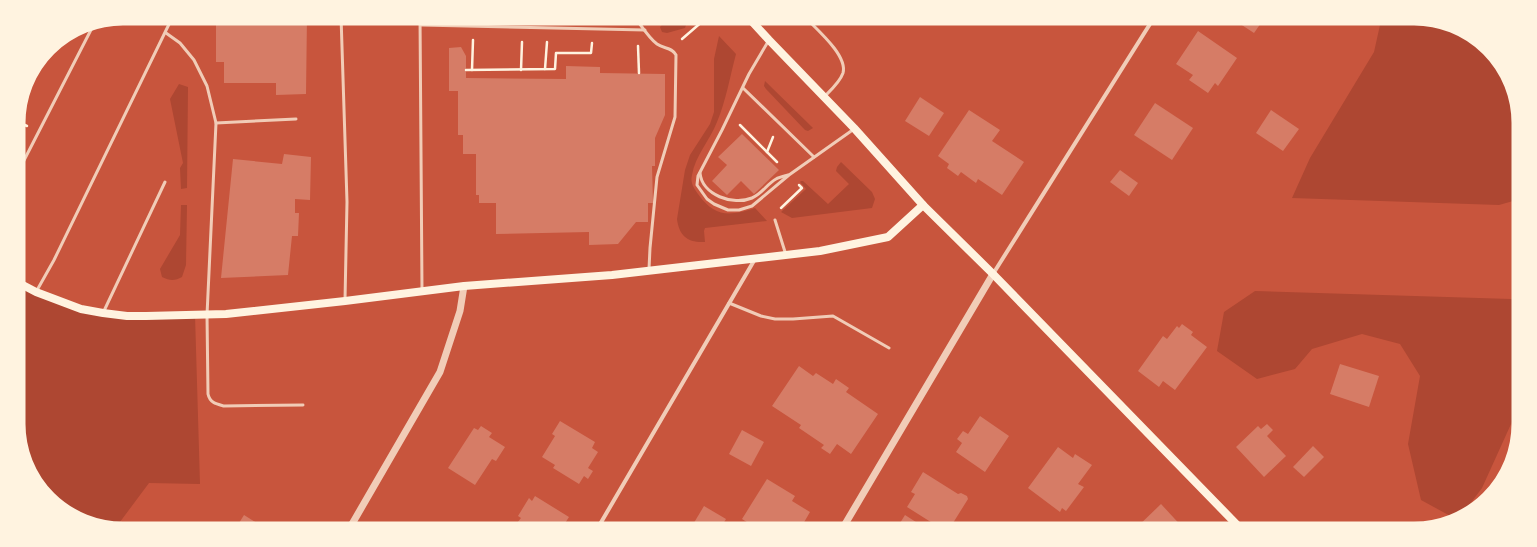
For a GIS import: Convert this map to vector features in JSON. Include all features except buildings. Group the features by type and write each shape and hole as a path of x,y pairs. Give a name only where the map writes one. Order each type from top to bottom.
{"main road":[{"path":"754,23 854,128 923,205 993,274 1236,524"},
{"path":"23,285 36,292 81,309 104,313 127,316 226,314 464,286 649,271 820,251 888,237 923,205"}],"street":[{"path":"845,524 993,274 1151,23"},
{"path":"600,524 755,259"},
{"path":"352,524 440,372 460,311 464,286"}],"lane":[{"path":"36,292 54,260 170,23"},
{"path":"341,23 347,202 345,301"},
{"path":"640,23 657,44 671,49 676,55 675,117 657,177 649,271"},
{"path":"811,23 834,48 842,61 842,76 824,97"},
{"path":"422,292 421,25 645,30"},
{"path":"23,162 92,28"},
{"path":"166,33 180,43 194,60 207,86 216,124 207,315 209,399 214,404 224,406 303,405"},
{"path":"769,40 742,88 700,171 697,181 699,190 707,199 728,210 739,210 752,206 789,175 854,128"},
{"path":"742,88 814,157"},
{"path":"216,124 296,119"},
{"path":"700,171 701,180 713,193 735,200 750,199 757,196 775,179 789,175"},
{"path":"104,313 165,182"},
{"path":"775,220 786,255"},
{"path":"729,303 761,316 775,319 834,316 889,348"}],"path":[{"path":"671,49 701,23"},
{"path":"472,70 474,26"},
{"path":"521,70 522,27"},
{"path":"545,69 547,28"},
{"path":"466,70 555,69 556,53 591,53 593,29"},
{"path":"637,30 639,73"},
{"path":"730,114 782,167"},
{"path":"775,220 778,211 802,188 798,184"}],"shaded area":[{"path":"664,23 687,23 685,28 667,33 662,32 660,27"},
{"path":"1380,23 1420,23 1446,28 1458,33 1485,52 1501,73 1511,97 1514,123 1514,201 1499,205 1292,198 1310,158 1374,52"},
{"path":"719,36 736,54 720,114 714,129 696,161 692,175 692,183 695,190 704,202 717,211 724,213 738,213 755,208 767,221 705,228 705,242 699,242 689,240 682,234 677,219 685,170 690,155 710,124 714,112 714,59"},
{"path":"765,81 813,128 808,131 805,130 766,89 764,86"},
{"path":"179,84 188,87 187,188 181,189 180,168 183,163 170,99"},
{"path":"841,162 872,192 875,199 872,208 792,218 781,212 806,189 800,182 801,181 803,181 828,204 849,184 836,171"},
{"path":"181,205 187,205 186,265 182,277 175,280 170,280 162,277 160,269 180,235"},
{"path":"23,285 36,292 103,313 195,315 200,484 149,483 117,524 91,519 79,514 57,499 40,479 28,456 24,437"},
{"path":"1255,291 1514,300 1514,417 1482,488 1466,510 1451,516 1421,500 1408,444 1420,376 1400,344 1362,334 1312,349 1295,369 1257,379 1217,351 1224,312"}]}
